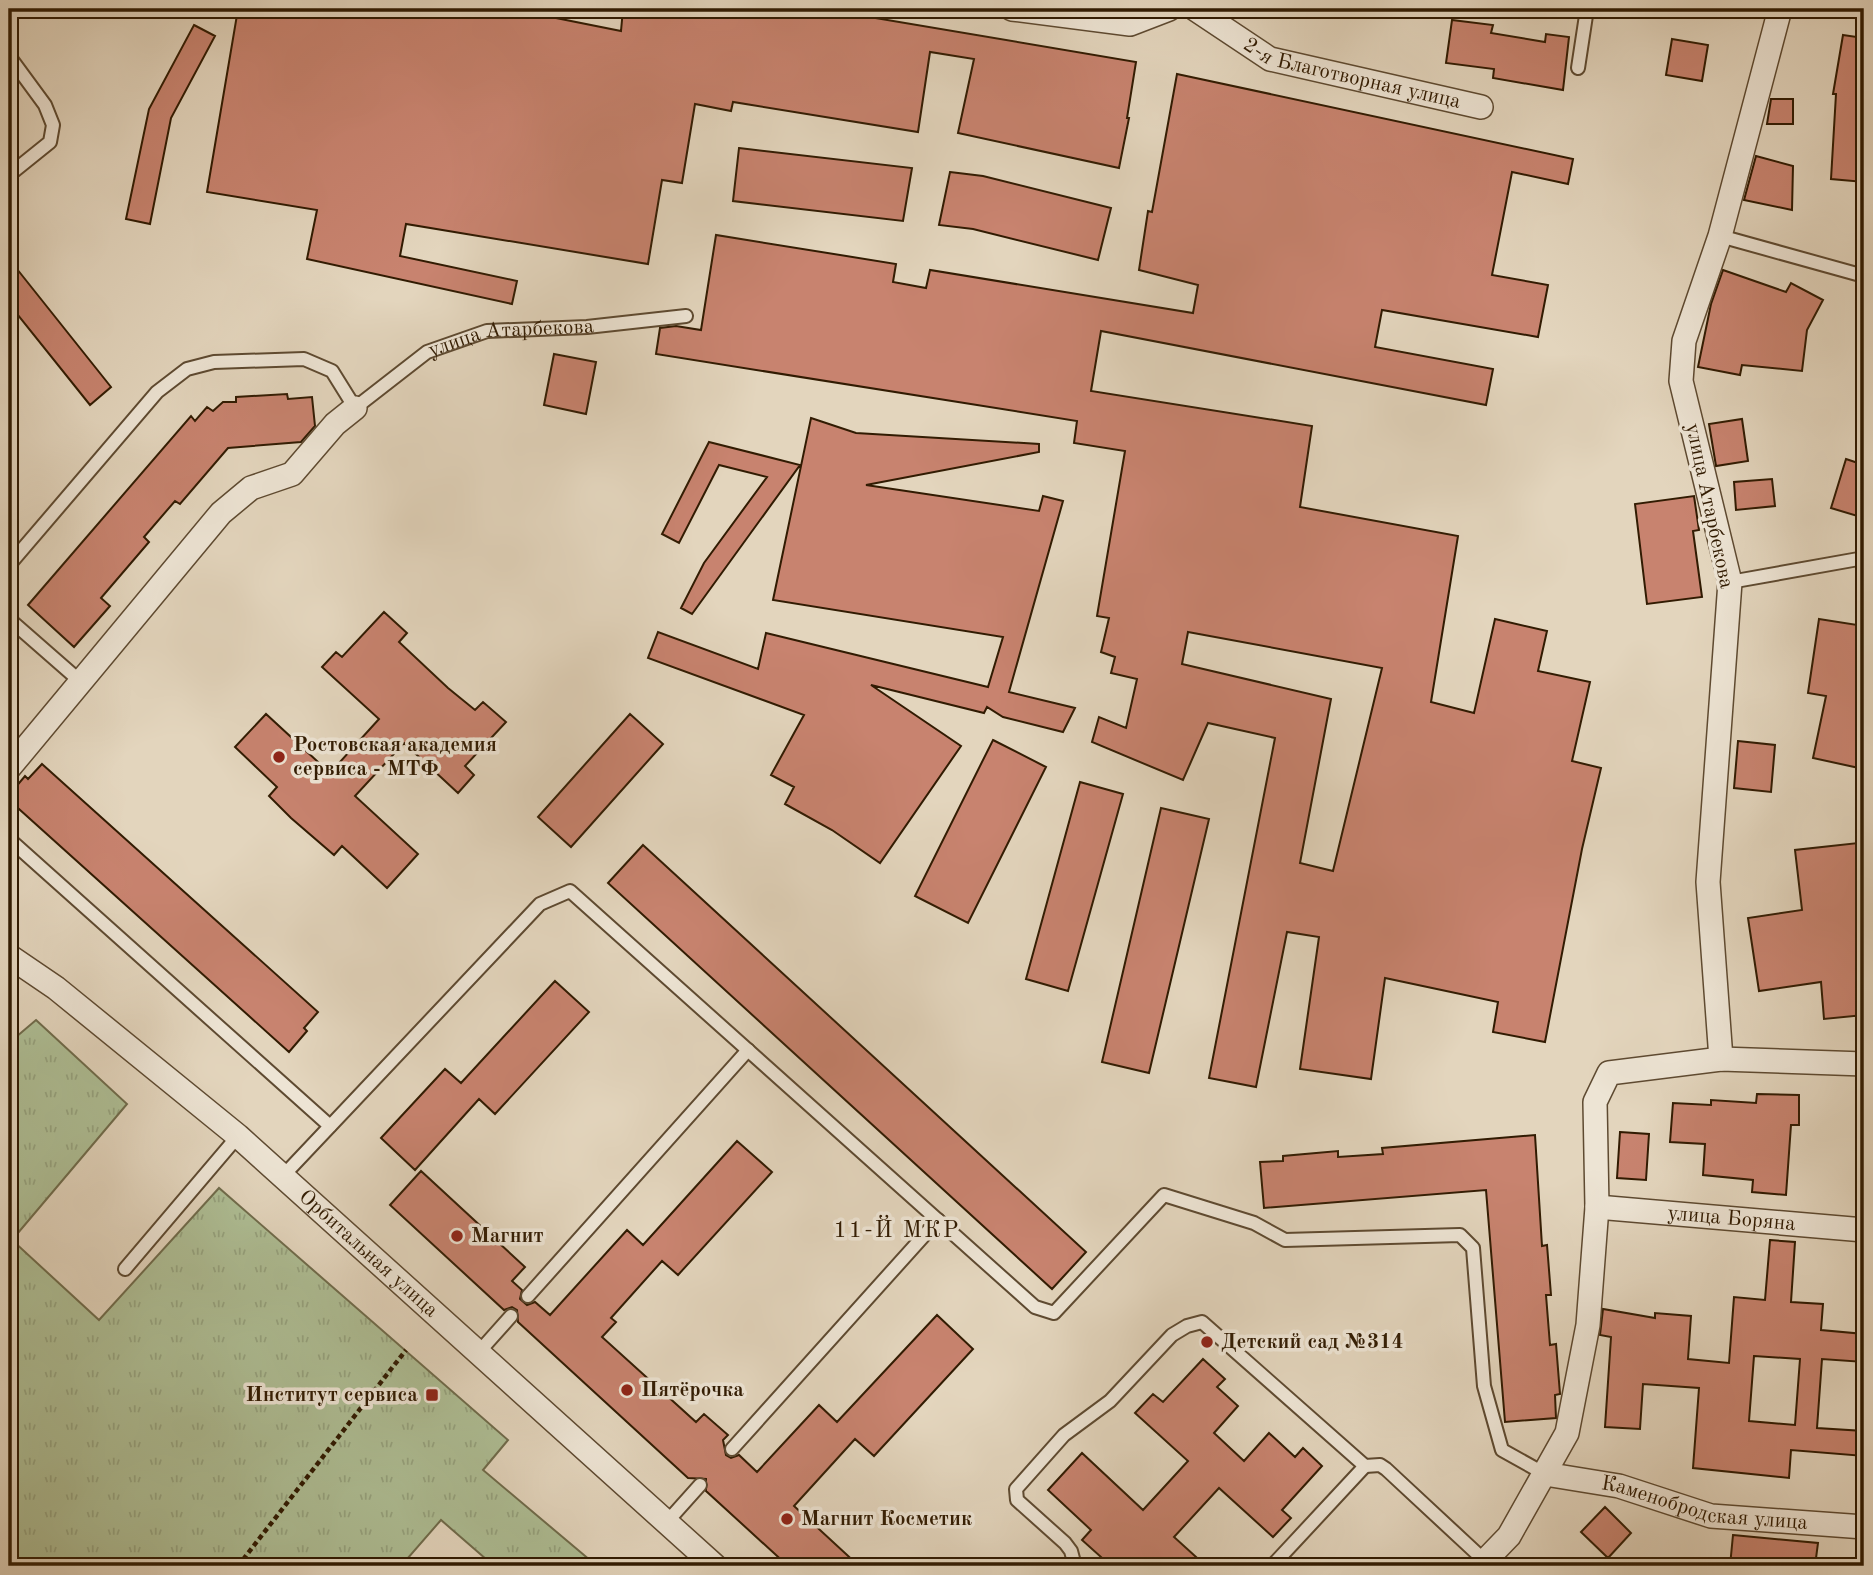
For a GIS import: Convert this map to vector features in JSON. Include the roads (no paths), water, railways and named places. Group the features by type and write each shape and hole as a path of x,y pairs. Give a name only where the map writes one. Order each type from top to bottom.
{"street":[{"path":"1012,9 1130,24 1169,9"},
{"name":"2-я Благотворная улица","path":"1195,9 1270,59 1481,107"},
{"name":"улица Атарбекова","path":"1721,1059 1709,881 1730,582 1681,381 1684,341 1720,236 1780,9"},
{"path":"9,768 221,513 251,488 292,474 335,424 355,408"},
{"name":"Орбитальная улица","path":"9,956 56,988 238,1136 715,1566"},
{"path":"1482,1563 1509,1536 1567,1433 1588,1325 1597,1207 1595,1102 1609,1073 1721,1059 1864,1064"},
{"name":"улица Боряна","path":"1597,1207 1864,1230"},
{"name":"Каменобродская улица","path":"1545,1474 1619,1486 1711,1516 1864,1527"}],"lane":[{"path":"1578,68 1587,9"},
{"path":"9,56 45,105 53,125 50,142 9,175"},
{"path":"1720,236 1864,276"},
{"name":"улица Атарбекова","path":"355,408 427,352 487,331 587,327 686,316"},
{"path":"9,565 157,392 187,369 214,362 304,359 332,371 355,408"},
{"path":"1730,582 1864,558"},
{"path":"9,619 81,682"},
{"path":"9,838 330,1126"},
{"path":"283,1176 540,904 570,891 1035,1307 1054,1313 1164,1195 1254,1223 1285,1240 1460,1235 1473,1248 1484,1385 1502,1450 1545,1474"},
{"path":"528,1296 748,1050"},
{"path":"125,1269 238,1136"},
{"path":"732,1449 939,1220"},
{"path":"478,1353 511,1316"},
{"path":"1075,1566 1071,1550 1017,1500 1016,1489 1064,1435 1110,1401 1172,1335 1196,1322 1207,1325 1364,1465 1380,1465 1386,1469 1482,1563"},
{"path":"1272,1566 1364,1465"},
{"path":"666,1522 700,1485"}],"place":[{"name":"Ростовская академия сервиса - МТФ","path":"279,757"},
{"name":"Магнит","path":"457,1236"},
{"name":"Детский сад №314","path":"1207,1342"},
{"name":"Пятёрочка","path":"627,1390"},
{"name":"Институт сервиса","path":"432,1395"},
{"name":"Магнит Косметик","path":"787,1519"}],"district":[{"name":"11-Й МКР","path":"897,1230"}]}
